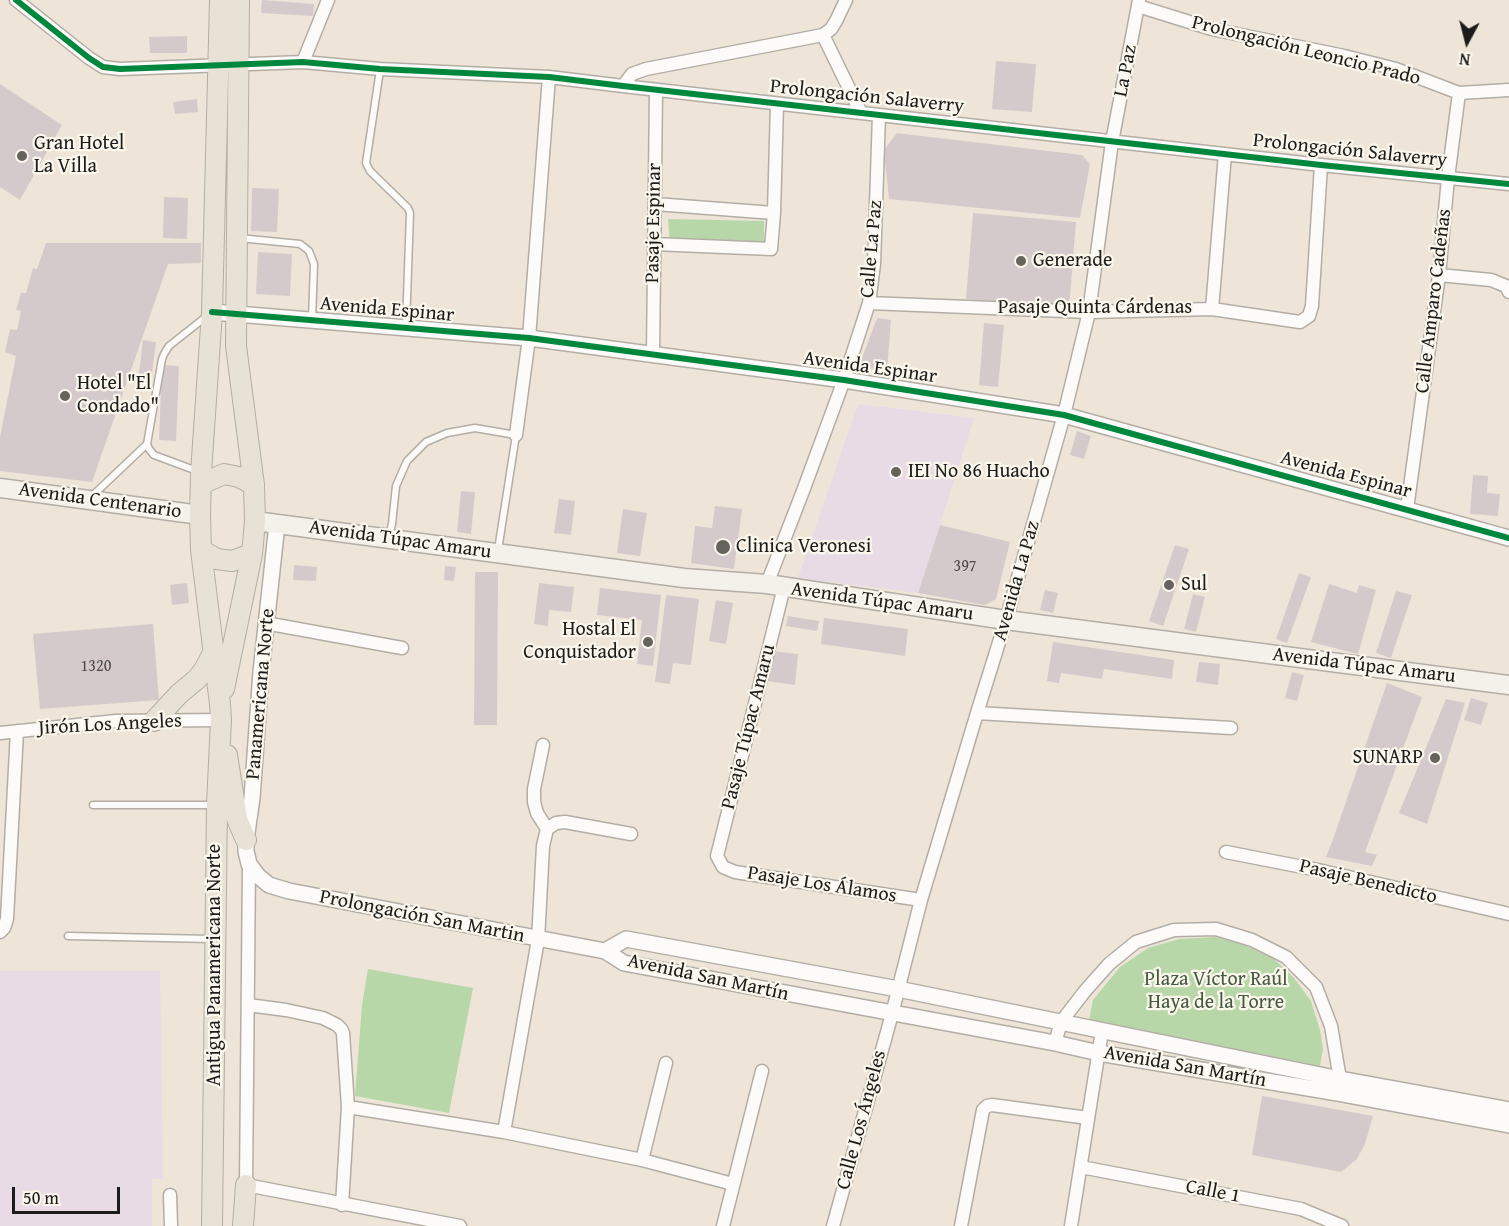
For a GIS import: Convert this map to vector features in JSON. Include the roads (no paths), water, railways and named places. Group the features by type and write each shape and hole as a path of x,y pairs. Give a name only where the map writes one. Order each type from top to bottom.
{"main road":[{"name":"Antigua Panamericana Norte","path":"212,1226 220,718 201,550 200,515 212,312 220,0"},
{"name":"Antigua Panamericana Norte","path":"220,718 252,554 255,521 255,485 236,346 240,0"},
{"path":"201,479 224,474 240,477 255,485"},
{"name":"Avenida Centenario","path":"0,488 200,515"},
{"name":"Avenida Túpac Amaru","path":"255,521 684,578 775,586 1006,620 1509,685"},
{"path":"201,550 217,559 232,561 252,554"},
{"path":"154,721 204,670 214,651"},
{"path":"220,718 237,819 246,840"},
{"path":"243,1226 246,1185"}],"street":[{"name":"Prolongación Salaverry","path":"16,0 89,58 104,67 120,69 303,62 380,69 549,77 1321,165 1509,184"},
{"path":"303,62 328,0"},
{"path":"623,86 632,74 646,69 823,35 831,29 846,0"},
{"name":"Prolongación Leoncio Prado","path":"1139,3 1212,29 1396,69 1459,93 1509,90"},
{"name":"La Paz","path":"1112,141 1139,3"},
{"path":"823,35 861,113"},
{"path":"516,435 529,338 549,77"},
{"name":"Pasaje Espinar","path":"653,356 656,90"},
{"name":"Calle Amparo Cadeñas","path":"1407,509 1439,275 1459,93"},
{"path":"654,244 769,250 772,248 777,104"},
{"name":"Calle La Paz","path":"775,586 803,491 844,380 868,303 874,264 879,115"},
{"name":"Avenida La Paz","path":"892,1014 921,900 1006,620 1064,414 1089,312 1112,141"},
{"path":"1212,309 1225,154"},
{"name":"Pasaje Quinta Cárdenas","path":"868,303 1089,312 1212,309 1299,322 1309,316 1312,306 1321,165"},
{"path":"655,204 774,213"},
{"path":"1439,275 1491,280 1506,286 1509,292"},
{"name":"Avenida Espinar","path":"212,312 529,338 844,380 1064,414 1509,538"},
{"name":"Panamericana Norte","path":"249,864 246,840 252,798 265,623 277,524"},
{"name":"Pasaje Túpac Amaru","path":"723,867 717,856 775,586"},
{"path":"265,623 402,648"},
{"path":"977,713 1231,728"},
{"name":"Jirón Los Angeles","path":"0,733 116,721 220,718"},
{"path":"0,932 7,919 16,731"},
{"path":"543,745 534,789 534,802 537,813 547,829"},
{"path":"504,1132 538,940 543,846 547,829 556,823 565,822 631,834"},
{"name":"Pasaje Benedicto","path":"1226,852 1318,870 1509,914"},
{"path":"249,864 246,1185 460,1226"},
{"name":"Prolongación San Martin","path":"249,864 269,885 289,891 605,951"},
{"name":"Pasaje Los Álamos","path":"723,867 735,872 921,900"},
{"path":"1055,1043 1061,1022 1109,964 1136,942 1174,930 1216,929 1252,940 1286,957 1316,987 1331,1026 1339,1086"},
{"name":"Avenida San Martín","path":"1509,1110 1339,1086 1099,1053 624,963 605,951 626,939 898,989 1102,1031 1339,1086 1509,1125"},
{"path":"248,1005 323,1018 341,1029 343,1033 348,1107 342,1204"},
{"name":"Calle Los Ángeles","path":"833,1226 892,1014"},
{"path":"1071,1226 1102,1031"},
{"path":"642,1160 666,1063"},
{"path":"723,1226 762,1071"},
{"path":"961,1226 983,1110 987,1106 1088,1118"},
{"path":"348,1107 504,1132 642,1160 733,1184"},
{"name":"Calle 1","path":"1081,1167 1301,1209 1342,1226"},
{"path":"170,1195 171,1226"}],"lane":[{"path":"380,69 366,163 370,171 408,208 410,213 406,328"},
{"path":"237,237 300,244 309,251 314,264 312,320"},
{"path":"201,479 154,455 147,444 164,354 169,346 212,312"},
{"path":"388,538 392,524 396,486 407,461 426,442 447,434 475,428 516,435 497,553"},
{"path":"88,500 147,444"},
{"path":"93,805 217,805"},
{"path":"68,936 216,939"}],"place":[{"name":"Gran Hotel La Villa","path":"22,156"},
{"name":"Generade","path":"1021,261"},
{"name":"Hotel \"El Condado\"","path":"65,396"},
{"name":"IEI No 86 Huacho","path":"896,472"},
{"name":"Clinica Veronesi","path":"723,547"},
{"name":"Sul","path":"1169,585"},
{"name":"Hostal El Conquistador","path":"648,642"},
{"name":"SUNARP","path":"1435,758"}],"park label":[{"name":"Plaza Víctor Raúl Haya de la Torre","path":"1216,992"}]}
